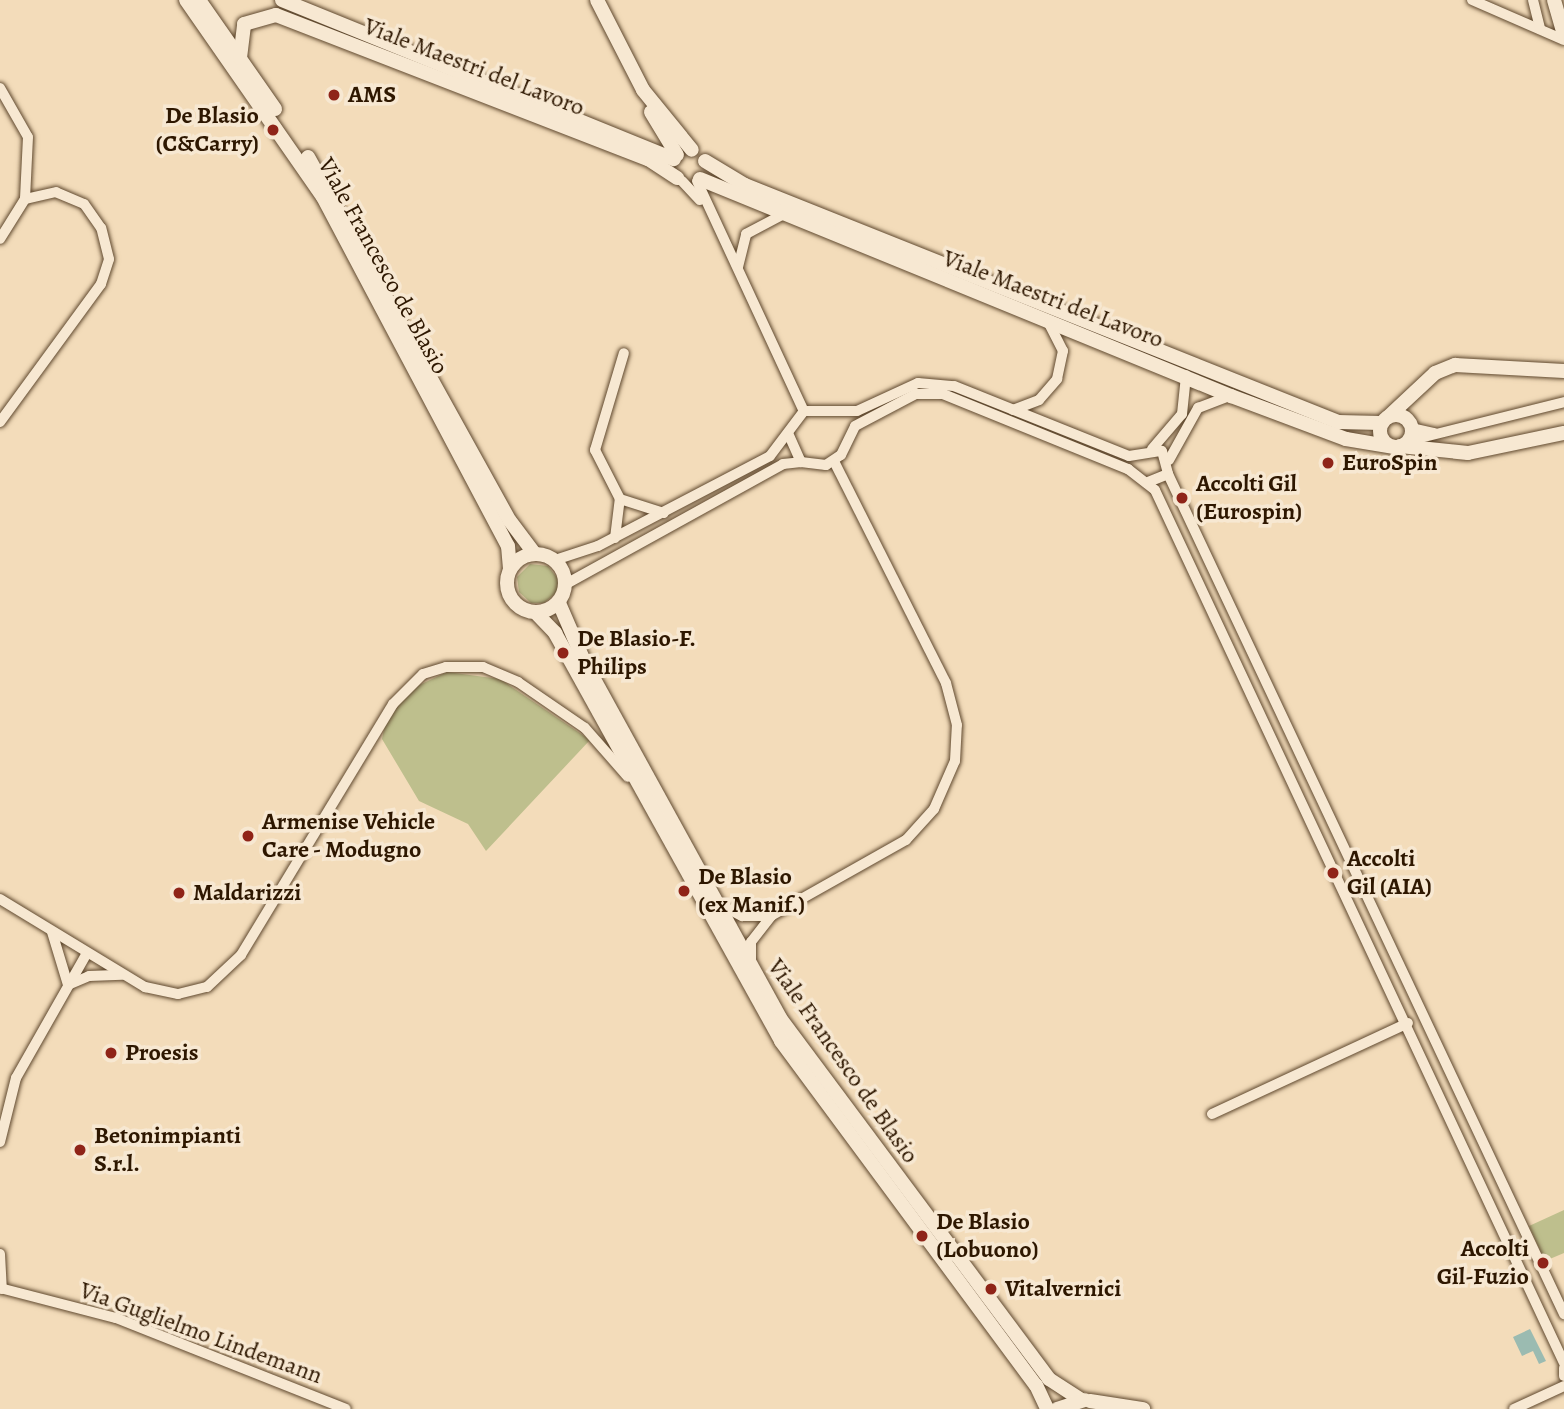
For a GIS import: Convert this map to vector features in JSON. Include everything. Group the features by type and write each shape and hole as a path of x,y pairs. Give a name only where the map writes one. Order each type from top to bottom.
{"street":[{"name":"Viale Francesco de Blasio","path":"186,0 323,197 508,546 510,569"},
{"name":"Viale Francesco de Blasio","path":"199,0 332,192 510,521 534,554"},
{"name":"Viale Maestri del Lavoro","path":"282,0 675,157"},
{"path":"597,0 675,157 739,275 804,411"},
{"path":"1472,0 1486,3 1564,40"},
{"path":"1533,0 1540,29"},
{"path":"1554,0 1564,34"},
{"name":"Viale Maestri del Lavoro","path":"240,58 244,24 276,15 648,159 689,180 1186,375 1231,396 1346,439 1403,441 1468,453 1564,433"},
{"path":"0,88 28,137 26,195 0,239"},
{"name":"Viale Maestri del Lavoro","path":"643,90 692,149 705,161 745,185 1338,422 1385,420"},
{"path":"675,157 692,149"},
{"path":"689,180 705,161"},
{"path":"0,422 101,284 110,259 101,228 84,204 56,192 26,195"},
{"path":"739,275 736,258 746,234 782,215"},
{"path":"1013,410 1039,400 1057,379 1063,351 1049,322"},
{"path":"615,538 620,499 595,450 624,353"},
{"path":"1564,371 1455,365 1435,373 1385,420 1382,440 1403,441 1564,402"},
{"path":"804,411 857,411 928,382 1013,410 1129,456 1147,451 1182,414 1186,375"},
{"path":"804,411 770,456 664,513 615,538 555,560 534,554 510,569 509,595 536,613 559,603 566,584 783,464 801,462 818,467 834,461 855,426 916,394 943,394 1144,478 1170,514 1408,1023 1564,1366 1564,1377"},
{"path":"1231,396 1198,408 1170,460 1168,474 1564,1314"},
{"path":"831,412 846,439"},
{"path":"1385,420 1400,415 1403,441"},
{"path":"788,433 801,462"},
{"path":"1147,451 1170,460"},
{"path":"1144,478 1147,451"},
{"path":"755,978 751,942 771,916 906,840 934,809 955,761 957,725 946,683 834,461"},
{"path":"1144,478 1168,474"},
{"path":"620,499 664,513"},
{"path":"555,560 566,584"},
{"name":"Viale Francesco de Blasio","path":"559,603 710,898 755,978 812,1065 1049,1380 1091,1403"},
{"name":"Viale Francesco de Blasio","path":"536,613 555,633 781,1041 1036,1385 1047,1409"},
{"path":"0,899 125,975 178,994 224,976 383,717 411,684 446,667 502,673 571,717 609,750 648,805"},
{"path":"710,898 742,916 771,916"},
{"path":"52,932 68,985"},
{"path":"0,1142 16,1078 87,953"},
{"path":"68,985 89,976 125,975"},
{"path":"1212,1114 1408,1023"},
{"path":"0,1255 1,1288"},
{"name":"Via Guglielmo Lindemann","path":"1,1288 116,1318 346,1409"},
{"path":"1514,1409 1564,1386"},
{"path":"1057,1409 1091,1403 1143,1409"}],"green space":[{"path":"530,564 548,566 558,579 557,592 544,603 531,603 519,592 517,577"},
{"path":"447,672 500,679 590,740 486,851 468,824 419,801 382,739 386,719 413,688"},
{"path":"1564,1210 1564,1253 1545,1261 1529,1226"}],"water":[{"path":"1530,1329 1546,1361 1539,1364 1533,1351 1522,1356 1513,1337"}],"place":[{"name":"AMS","path":"334,95"},
{"name":"De Blasio (C&Carry)","path":"273,130"},
{"name":"EuroSpin","path":"1328,463"},
{"name":"Accolti Gil (Eurospin)","path":"1182,498"},
{"name":"De Blasio-F. Philips","path":"563,653"},
{"name":"Armenise Vehicle Care - Modugno","path":"248,836"},
{"name":"Accolti Gil (AIA)","path":"1333,873"},
{"name":"De Blasio (ex Manif.)","path":"684,891"},
{"name":"Maldarizzi","path":"179,893"},
{"name":"Proesis","path":"111,1053"},
{"name":"Betonimpianti S.r.l.","path":"80,1150"},
{"name":"De Blasio (Lobuono)","path":"922,1236"},
{"name":"Accolti Gil-Fuzio","path":"1543,1263"},
{"name":"Vitalvernici","path":"991,1289"}]}
